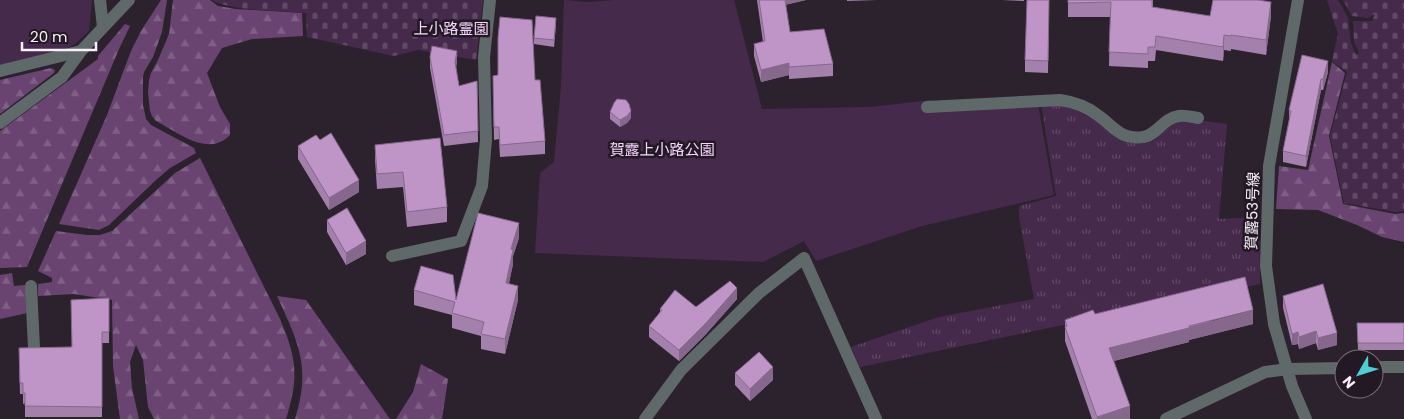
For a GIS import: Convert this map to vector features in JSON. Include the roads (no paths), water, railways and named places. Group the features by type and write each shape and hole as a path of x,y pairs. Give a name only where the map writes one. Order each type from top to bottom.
{"street":[{"path":"100,0 103,27"},
{"path":"0,123 62,77 81,51 129,0"},
{"path":"392,256 461,242 482,186 486,140 484,57 490,0"},
{"name":"賀露53号線","path":"1298,0 1269,166 1266,266 1274,324 1292,386 1306,419"},
{"path":"0,71 81,51"},
{"path":"927,106 1060,100 1077,103 1098,115 1114,129 1126,136 1143,137 1153,134 1166,122 1178,116 1198,118"},
{"path":"645,419 682,370 759,293 804,258 876,419"},
{"path":"31,286 34,348"},
{"path":"1384,367 1404,367"},
{"path":"1166,419 1265,372 1288,369 1334,368"}],"park label":[{"name":"上小路霊園","path":"451,28"},
{"name":"賀露上小路公園","path":"662,149"}]}
